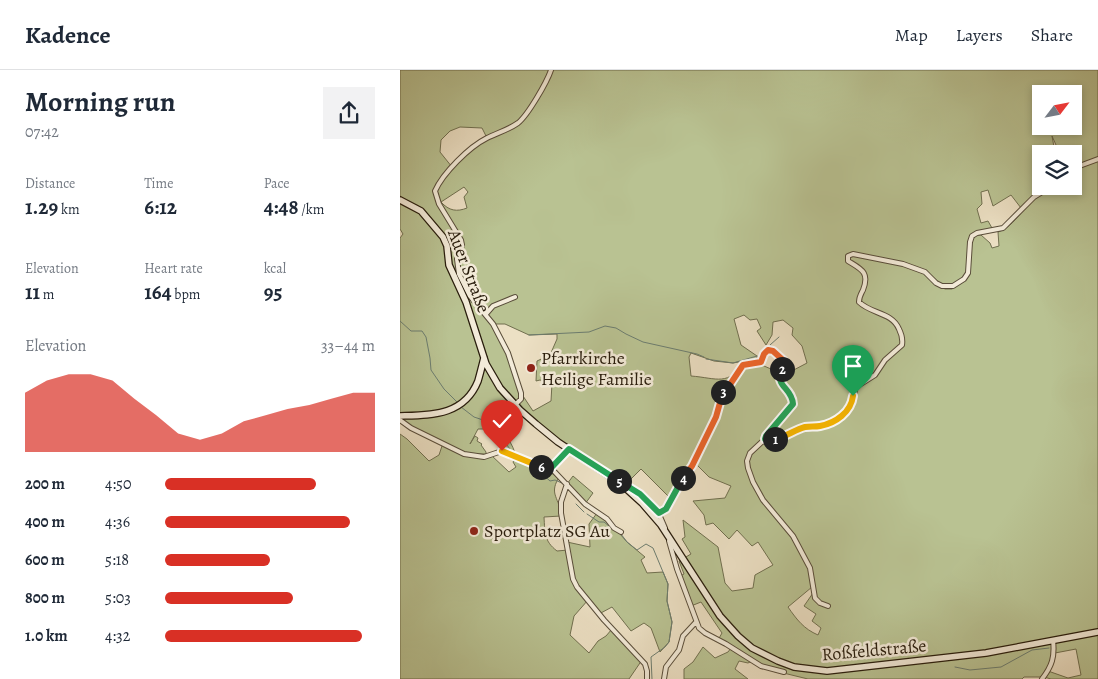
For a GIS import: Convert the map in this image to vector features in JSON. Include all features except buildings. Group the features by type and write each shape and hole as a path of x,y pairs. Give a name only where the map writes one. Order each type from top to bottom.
{"main road":[{"name":"Auer Straße","path":"400,200 421,211 443,237 447,246 449,265 466,302 489,369"},
{"path":"402,417 435,415 454,408 474,388 480,376 484,357"},
{"path":"480,376 489,369"},
{"name":"Roßfeldstraße","path":"489,369 515,405 536,424 569,449 620,482 642,503 667,535 727,625 752,648 778,661 794,666 827,671 986,653 1098,632"},
{"path":"480,376 493,377"}],"street":[{"path":"515,405 520,399 521,393 508,354 486,314 474,302 462,280 457,262 462,245 461,240 439,204 435,191 444,177 471,149 485,139 512,127 525,116 546,82 551,70"},
{"path":"1082,165 1098,159"},
{"path":"765,439 780,438 807,427 823,425 840,417 852,404 854,389 857,385 875,375 885,360 902,345 902,336 895,321 859,302 865,284 865,275 848,261 848,256 853,254 903,264 925,272 942,286 950,287 964,279 968,273 970,242 974,235 1003,228 1037,195"},
{"path":"486,314 492,306 515,297"},
{"path":"659,513 666,509 692,466 716,417 726,388 743,365 761,362 765,352 769,349 784,363 779,380 790,393 793,400 792,406 767,433 765,439 750,452 748,456 750,474 762,500 790,532 810,568 815,598 828,606"},
{"path":"402,417 404,423 464,454 484,457 502,451 551,468 585,504 607,519 614,528 621,532"},
{"path":"551,468 569,449"},
{"name":"Roßfeldstraße","path":"620,482 640,494 659,513 667,535"},
{"path":"567,484 561,502 561,513 573,579 577,587 604,620 645,664 647,679"},
{"path":"667,535 696,622 705,633 766,669 784,672"},
{"path":"664,679 666,667 678,650 683,636 696,622"},
{"path":"1042,679 1053,661 1053,640"}],"green space":[{"path":"400,70 1098,70 1098,158 1082,164 1082,145 1056,145 1052,136 1054,145 1032,145 1032,195 1036,195 1021,208 1011,195 993,206 988,190 981,192 982,204 977,209 981,223 988,221 992,228 972,235 969,245 968,273 957,283 951,286 941,284 925,270 893,260 892,262 922,272 934,283 945,289 952,289 968,277 970,266 970,249 976,235 981,235 990,243 992,248 999,246 998,232 1012,223 1037,195 1082,195 1082,166 1098,160 1098,679 1024,677 1022,679 808,679 767,669 752,661 748,663 739,661 735,669 748,679 684,679 684,669 693,662 703,647 715,658 728,652 731,648 718,640 722,633 701,602 691,606 680,576 684,574 679,561 691,554 682,539 685,537 683,520 718,547 725,583 732,591 753,588 755,575 773,565 758,542 752,546 737,530 729,539 713,523 706,525 704,515 693,501 725,498 731,486 709,477 697,465 687,478 684,488 672,500 641,469 628,482 620,483 536,424 511,401 492,410 515,453 507,451 491,429 478,429 470,444 475,436 478,438 477,441 482,444 486,454 464,454 484,457 491,455 509,472 516,467 513,462 516,457 544,468 558,479 555,493 561,516 544,517 547,540 557,551 568,550 567,542 590,547 589,524 597,513 607,519 627,542 645,557 641,560 647,573 663,572 668,584 667,601 672,622 669,642 660,652 651,628 644,623 631,631 612,607 599,614 588,600 574,616 570,635 589,653 598,641 612,629 642,660 629,679 400,679 400,434 429,461 439,455 443,443 400,421 400,238 403,234 400,229","holes":["460,127 482,128 487,138 471,149 452,167 440,152 441,140 450,131","464,187 468,192 464,197 467,208 453,210 441,202","744,315 750,320 757,319 761,328 757,331 766,345 772,335 773,322 783,320 793,328 792,335 802,346 807,363 788,373 776,366 771,369 757,363 757,356 741,345 734,319","493,324 505,324 529,335 557,334 557,339 550,355 537,361 536,381 552,383 551,401 533,411 521,393 508,353","691,353 714,361 733,363 744,361 733,375 727,378 715,379 691,376 689,357","812,587 813,593 804,606 816,614 812,621 821,628 818,635 805,627 788,607","1076,649 1081,675 1068,678 1048,671 1055,653"]},
{"path":"573,476 593,493 585,504 567,484"}],"waterway":[{"path":"400,321 411,331 422,331 426,337 431,370 444,389 457,402"},
{"path":"529,335 589,332 605,326 616,328 643,342 704,357"},
{"path":"770,345 779,337"},
{"path":"706,359 733,363 757,356"},
{"path":"461,407 474,417 486,421 494,428 513,453"},
{"path":"518,459 539,471 550,481 555,480 564,484"},
{"path":"576,504 584,512"},
{"path":"587,514 599,522 604,522 615,531"},
{"path":"621,534 637,550 646,544 653,548 668,584 667,601 672,622 669,642 651,657 652,679"},
{"path":"955,667 970,670 1001,667 1032,650 1049,648"}],"place":[{"name":"Pfarrkirche Heilige Familie","path":"531,368"},
{"name":"Sportplatz SG Au","path":"474,531"}],"route":[{"path":"502,451 550,468 569,449 633,489 659,513 666,509 692,466 716,417 726,388 743,365 761,362 766,350 771,350 784,363 779,380 790,393 793,404 780,417 772,430 767,433 765,439 780,438 801,428 819,426 836,420 848,410 852,404 853,396"}]}
